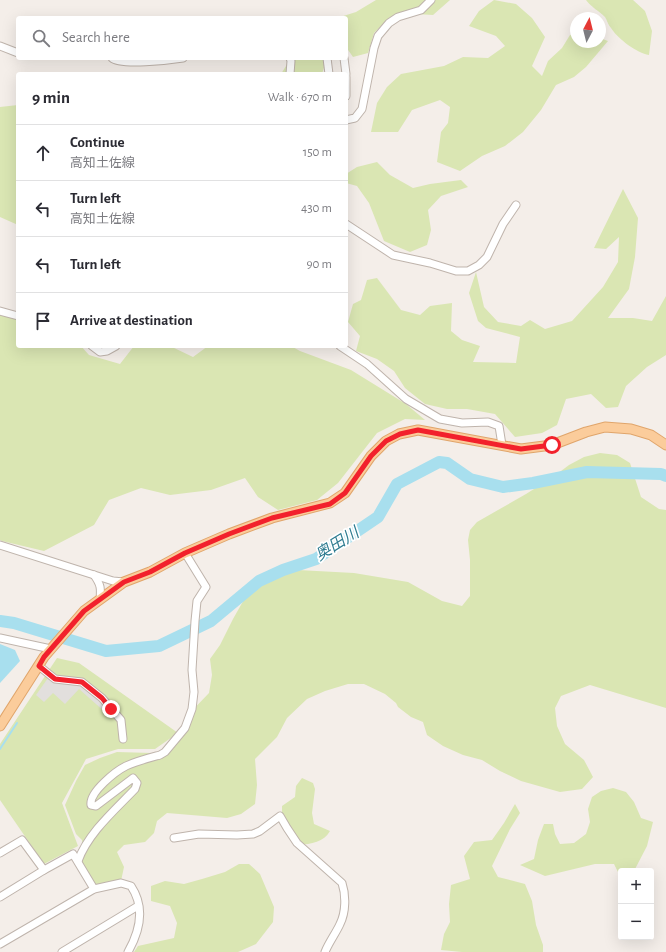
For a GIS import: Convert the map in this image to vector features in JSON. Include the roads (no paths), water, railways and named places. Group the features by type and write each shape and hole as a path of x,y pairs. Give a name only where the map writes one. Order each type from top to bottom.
{"main road":[{"path":"0,726 39,666 84,611 124,582 150,572 185,553 229,534 272,518 330,504 345,493 371,456 386,441 400,434 418,430 521,449 552,445 586,432 605,428 631,429 651,435 666,445"}],"street":[{"path":"348,120 355,118 362,108 374,48 378,36 389,23 398,17 421,10 431,0"},
{"path":"0,46 16,51"},
{"path":"115,60 128,63 169,60"},
{"path":"290,72 291,60"},
{"path":"327,60 329,72"},
{"path":"344,60 346,72"},
{"path":"348,225 393,255 430,263 456,271 468,271 479,265 487,257 503,224 516,205"},
{"path":"0,311 16,315"},
{"path":"95,348 100,352 112,348"},
{"path":"343,348 367,364 406,399 440,419 462,423 488,422 499,426 502,445"},
{"path":"0,545 113,581 124,582"},
{"path":"78,861 80,854 93,835 135,789 137,783 133,778 96,806 91,805 95,792 114,774 126,766 165,752 184,728 192,709 194,692 192,670 194,621 197,601 206,588 185,553"},
{"path":"93,575 100,584 100,600"},
{"path":"0,638 53,647"},
{"path":"39,666 55,679 82,682 102,698 121,720 123,739"},
{"path":"174,838 199,834 253,834 260,831 280,816 297,843 342,883 345,892 341,923 325,952"},
{"path":"0,853 22,840 44,870"},
{"path":"0,897 73,854 94,889"},
{"path":"0,944 94,889 121,883 131,886 136,895 139,914 138,931 128,952"},
{"path":"62,952 138,906"}],"water":[{"path":"0,644 15,650 20,661 0,683"}],"waterway":[{"name":"奥田川","path":"0,621 14,623 106,651 159,646 211,621 259,581 283,570 316,559 378,517 397,484 439,462 447,463 470,479 503,487 533,483 587,472 661,474 666,476"},
{"path":"0,749 17,723"}]}
